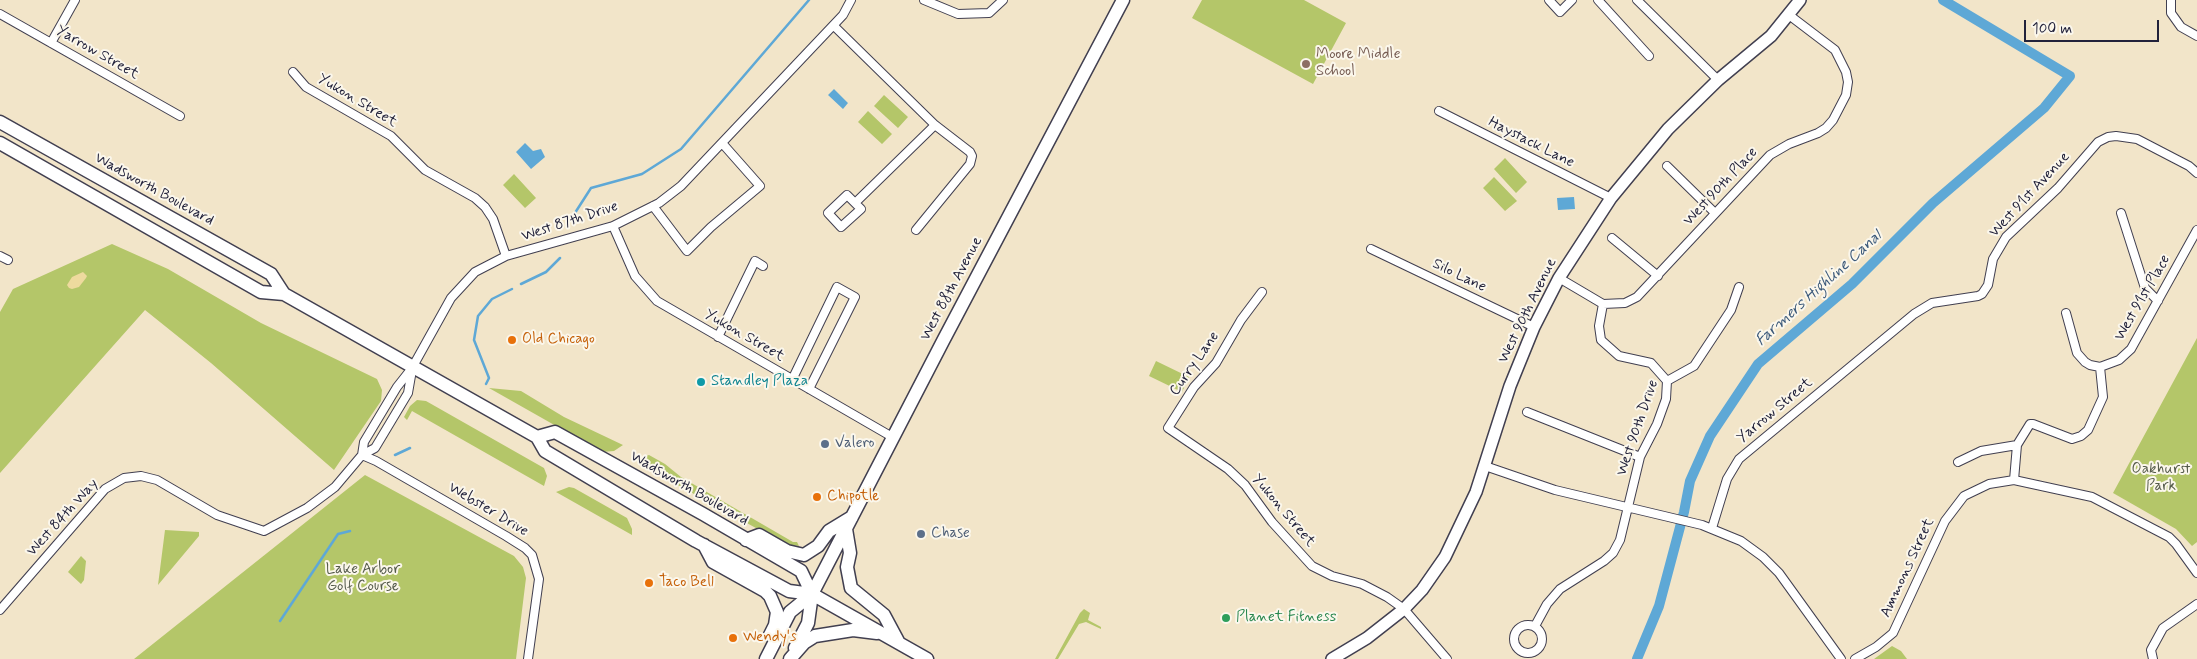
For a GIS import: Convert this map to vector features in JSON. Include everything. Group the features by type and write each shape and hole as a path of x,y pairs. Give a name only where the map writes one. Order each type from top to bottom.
{"main road":[{"name":"West 88th Avenue","path":"789,659 808,623 812,594 894,438 942,341 1124,0"},
{"name":"Wadsworth Boulevard","path":"0,122 271,274 284,294"},
{"name":"Wadsworth Boulevard","path":"0,143 261,292 284,294 537,437 545,451 704,546 789,591 812,594 927,659"},
{"name":"Wadsworth Boulevard","path":"537,437 555,432 746,540 800,571 812,594"},
{"path":"746,540 759,535 786,551 804,555 818,546 829,531 852,516"},
{"path":"846,528 850,553 847,567 852,588 884,616 899,643"},
{"path":"704,546 713,562 765,591 770,596 777,612 775,625 765,644 766,659"},
{"name":"West 88th Avenue","path":"766,659 790,612 812,594"},
{"path":"789,659 804,644 820,634 853,630 882,633"}],"street":[{"path":"51,43 75,0"},
{"name":"West 87th Drive","path":"412,368 451,298 475,272 506,256 613,226 653,206 681,186 844,16 851,0"},
{"path":"924,0 958,14 989,14 1004,0"},
{"path":"1549,0 1560,12 1572,0"},
{"path":"1598,0 1649,56"},
{"path":"1638,0 1718,80"},
{"name":"West 90th Avenue","path":"1332,659 1367,638 1404,609 1422,590 1445,557 1467,513 1486,466 1510,386 1534,328 1559,278 1610,198 1668,129 1718,80 1765,41 1800,0"},
{"path":"2171,0 2171,13 2181,28 2197,36"},
{"name":"Yarrow Street","path":"0,14 180,116"},
{"name":"West 90th Place","path":"1603,304 1625,303 1637,297 1770,155 1789,144 1826,128 1833,120 1846,95 1848,82 1846,72 1834,50 1789,15"},
{"path":"834,26 935,125 970,152 971,160 916,230"},
{"name":"Yukon Street","path":"293,72 306,86 391,136 425,170 475,198 485,207 493,219 506,256"},
{"name":"Haystack Lane","path":"1439,111 1610,198"},
{"path":"855,204 935,125"},
{"name":"West 91st Avenue","path":"1887,336 1914,314 1932,303 1982,294 1988,285 1993,259 2006,237 2058,188 2098,142 2108,137 2116,136 2137,139 2189,166 2197,173"},
{"path":"653,206 687,252 738,203 760,186 722,143"},
{"path":"1667,166 1715,212"},
{"path":"2121,213 2145,288 2158,301"},
{"name":"Yukon Street","path":"613,226 634,276 657,302 894,438"},
{"name":"West 91st Place","path":"2100,367 2119,360 2132,349 2197,230"},
{"path":"1612,238 1658,276"},
{"name":"Silo Lane","path":"1371,248 1534,328"},
{"path":"0,256 8,260"},
{"path":"718,337 755,260 763,266"},
{"path":"1559,278 1603,304 1599,326 1601,340 1619,356 1651,363 1667,381"},
{"name":"West 90th Drive","path":"1534,626 1547,604 1560,589 1604,561 1613,553 1620,540 1640,457 1666,399 1667,381 1694,366 1731,310 1739,287"},
{"path":"792,380 837,288 855,297 808,389"},
{"name":"Curry Lane","path":"1168,428 1194,387 1216,363 1241,320 1262,292"},
{"path":"2014,480 2017,444 2026,427 2033,424 2072,438 2085,433 2103,397 2100,367 2090,365 2077,353 2066,313"},
{"name":"Yarrow Street","path":"1712,528 1727,479 1739,459 1887,336"},
{"name":"West 84th Way","path":"362,456 364,442 397,387 412,368"},
{"name":"West 84th Way","path":"0,610 105,489 124,478 142,476 157,480 217,515 264,531 307,508 335,487 362,456 375,448 408,393 412,368"},
{"path":"1527,412 1640,457"},
{"name":"Yukon Street","path":"1168,428 1228,469 1245,485 1272,522 1312,566 1332,576 1362,584 1387,596 1404,609 1447,659"},
{"path":"1958,462 1981,451 2017,444"},
{"name":"Webster Drive","path":"362,456 376,461 506,536 525,548 532,556 539,579 528,659"},
{"path":"1486,466 1555,490 1673,517 1712,528 1741,541 1772,566 1841,659"},
{"name":"Ammons Street","path":"1855,659 1876,647 1893,633 1945,521 1964,496 1988,484 2014,480 2092,497 2169,537 2197,573"},
{"path":"2153,659 2148,650 2163,628 2197,604"}],"green space":[{"path":"1202,0 1304,0 1346,23 1313,84 1192,18"},
{"path":"884,95 908,117 898,128 874,106"},
{"path":"868,111 892,134 882,144 858,122"},
{"path":"1505,158 1527,182 1516,193 1494,169"},
{"path":"514,174 536,198 525,208 503,185"},
{"path":"1494,177 1517,201 1505,211 1483,188"},
{"path":"112,244 168,269 261,323 377,379 382,390 381,401 334,470 211,363 145,310 0,473 0,312 13,289"},
{"name":"Oakhurst Park","path":"2197,338 2197,542 2192,546 2176,529 2113,493"},
{"path":"1156,361 1189,377 1182,392 1149,376"},
{"path":"489,388 521,391 564,417 623,445 614,451 602,452"},
{"path":"417,400 426,401 544,468 547,476 544,486 412,411 407,420 404,417 410,406"},
{"path":"649,455 665,464 681,477 793,542 797,542 799,546 785,544 654,472 646,461 646,456"},
{"name":"Lake Arbor Golf Course","path":"365,475 514,556 523,567 526,578 516,659 134,659"},
{"path":"569,487 627,518 632,529 632,535 556,492"},
{"path":"165,530 199,532 199,536 158,585"},
{"path":"81,556 86,561 84,580 81,584 68,572"},
{"path":"1084,609 1090,613 1088,620 1101,627 1101,629 1086,622 1079,624 1058,659 1055,659 1080,613"},
{"path":"1892,646 1901,651 1907,659 1874,659"}],"sand":[{"path":"83,272 87,276 79,287 69,288 67,285 72,277"}],"water":[{"path":"834,89 848,103 843,109 828,95"},
{"path":"525,143 533,151 541,149 545,157 531,169 516,152"},
{"path":"1574,197 1575,209 1558,210 1557,198"}],"waterway":[{"path":"573,216 591,188 642,174 681,149 809,0"},
{"name":"Farmers Highline Canal","path":"1637,659 1659,606 1684,512 1690,481 1710,436 1758,364 1852,284 1933,203 2044,108 2070,76 1943,0"},
{"path":"521,284 546,272 560,258"},
{"path":"486,384 489,378 474,340 478,316 492,299 512,289"},
{"path":"395,455 410,448"},
{"path":"280,621 338,534 350,531"}],"place":[{"name":"Moore Middle School","path":"1306,64"},
{"name":"Old Chicago","path":"512,340"},
{"name":"Standley Plaza","path":"701,382"},
{"name":"Valero","path":"825,444"},
{"name":"Chipotle","path":"817,497"},
{"name":"Chase","path":"921,534"},
{"name":"Taco Bell","path":"649,583"},
{"name":"Planet Fitness","path":"1226,618"},
{"name":"Wendy's","path":"733,638"}]}
